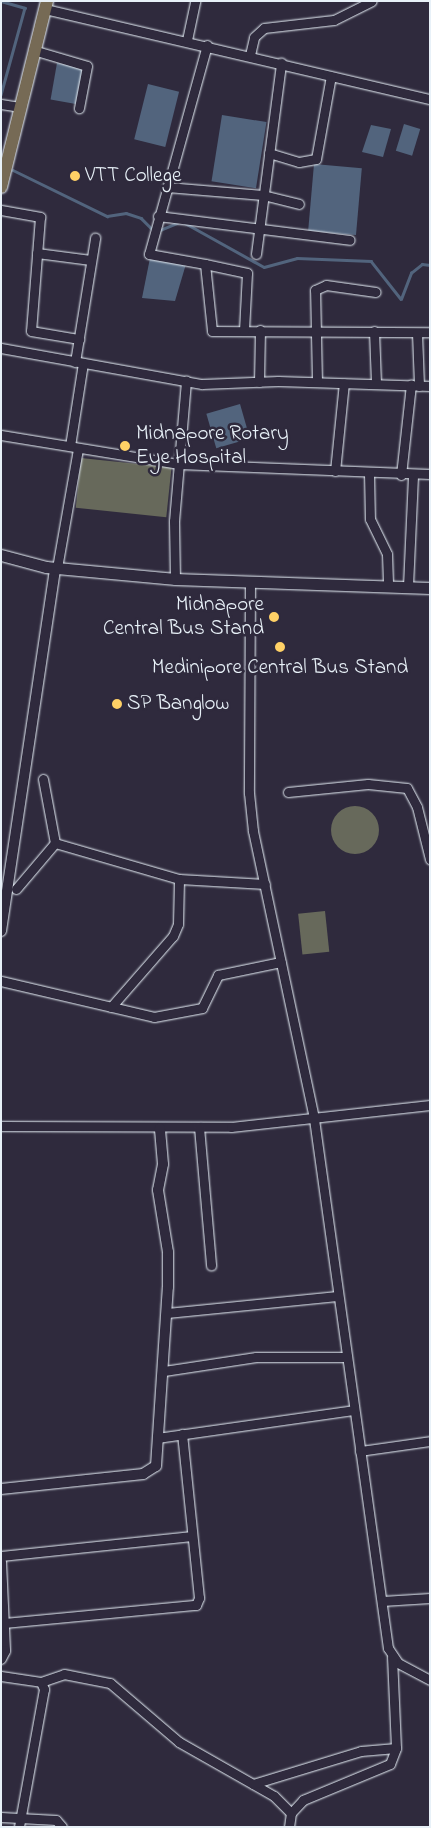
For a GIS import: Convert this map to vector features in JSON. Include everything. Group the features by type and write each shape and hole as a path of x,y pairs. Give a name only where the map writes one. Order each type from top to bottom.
{"main road":[{"path":"2,185 46,5"},
{"path":"1,555 56,568 175,579 388,585 430,588"}],"street":[{"path":"187,40 195,1"},
{"path":"250,55 254,37 264,28 334,20 372,1"},
{"path":"46,5 430,99"},
{"path":"207,44 148,250 152,255 247,273 244,331"},
{"path":"34,50 87,66 79,108"},
{"path":"256,254 281,63"},
{"path":"269,153 299,162 316,159 331,76"},
{"path":"1,104 22,107"},
{"path":"167,187 263,195 299,204"},
{"path":"1,210 40,217 31,331 79,339"},
{"path":"158,216 350,240"},
{"path":"1,932 74,448 79,339 94,238"},
{"path":"37,253 91,260"},
{"path":"205,264 210,329 244,331 316,329 430,332"},
{"path":"316,382 315,290 319,286 376,292"},
{"path":"259,382 260,330"},
{"path":"374,331 376,384"},
{"path":"401,476 415,386 418,333"},
{"path":"1,348 186,381 316,382 430,386"},
{"path":"175,579 178,464 186,381"},
{"path":"335,471 344,383"},
{"path":"1,435 178,464 401,476 430,474"},
{"path":"369,474 370,519 387,554 388,585"},
{"path":"408,586 413,476"},
{"path":"250,582 249,793 265,884 314,1119 353,1410 392,1657 396,1748 386,1768 310,1796 291,1812 289,1827"},
{"path":"43,780 56,843"},
{"path":"288,792 368,784 407,788 417,807 430,859"},
{"path":"56,843 179,879 265,884"},
{"path":"16,889 56,843"},
{"path":"111,1007 173,936 178,924 179,879"},
{"path":"1,982 154,1017 189,1013 202,1008 218,975 281,962"},
{"path":"1,1126 199,1127 314,1119 430,1105"},
{"path":"199,1127 211,1265"},
{"path":"1,1489 148,1472 156,1466 164,1372 168,1252 158,1190 163,1164 160,1128"},
{"path":"167,1313 337,1296"},
{"path":"164,1372 256,1357 346,1357"},
{"path":"157,1438 353,1410"},
{"path":"4,1623 191,1608 199,1598 182,1434"},
{"path":"360,1451 430,1441"},
{"path":"1,1556 192,1536"},
{"path":"1,1562 4,1623 1,1659"},
{"path":"382,1601 430,1598"},
{"path":"392,1657 430,1680"},
{"path":"1,1676 41,1682 64,1674 110,1683 179,1742 253,1784 291,1812"},
{"path":"20,1822 43,1700 41,1682"},
{"path":"253,1784 361,1751 396,1748"},
{"path":"1,1817 20,1822 56,1820 62,1827"}],"green space":[{"path":"81,458 172,468 166,517 76,508"},
{"path":"350,806 360,806 372,813 379,825 379,835 372,847 360,854 350,854 342,850 335,843 331,835 331,825 335,817 342,810"},
{"path":"325,911 329,952 302,955 298,914"}],"water":[{"path":"57,63 84,68 77,104 51,99"},
{"path":"148,84 179,92 165,147 134,139"},
{"path":"222,115 266,122 256,188 212,181"},
{"path":"404,124 420,129 412,156 396,151"},
{"path":"371,125 391,129 383,157 362,152"},
{"path":"314,164 362,168 356,235 308,231"},
{"path":"150,258 186,264 175,301 142,298"},
{"path":"240,404 250,439 216,448 206,414"}],"waterway":[{"path":"1,1 25,8 1,95"},
{"path":"13,170 107,216 126,213 141,218 153,230"},
{"path":"158,231 177,223"},
{"path":"185,223 264,267 297,258 371,261 401,299 411,273 422,264 430,265"}],"place":[{"name":"VTT College","path":"75,176"},
{"name":"Midnapore Rotary Eye Hospital","path":"125,446"},
{"name":"Midnapore Central Bus Stand","path":"274,617"},
{"name":"Medinipore Central Bus Stand","path":"280,647"},
{"name":"SP Banglow","path":"117,704"}]}
